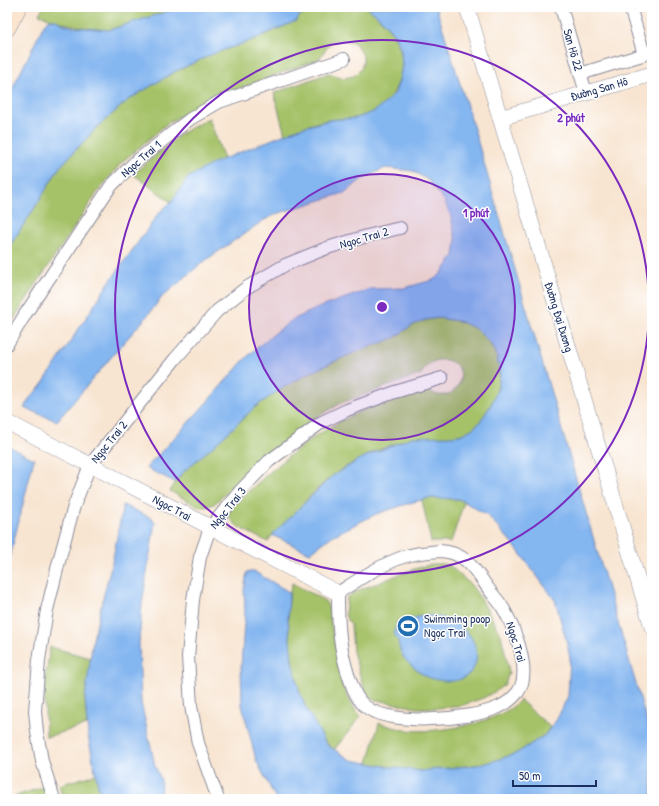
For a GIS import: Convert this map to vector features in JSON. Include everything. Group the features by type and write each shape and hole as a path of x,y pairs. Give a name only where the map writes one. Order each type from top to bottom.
{"main road":[{"path":"7,28 18,7"}],"street":[{"name":"Đường Đại Dương","path":"467,7 651,623"},
{"name":"San Hô 22","path":"561,7 586,93"},
{"path":"580,74 648,53 630,7"},
{"name":"Ngọc Trai 1","path":"7,344 110,187 134,163 190,119 219,102 344,59"},
{"name":"Đường San Hô","path":"500,118 652,74"},
{"name":"Ngọc Trai 2","path":"54,799 42,761 36,727 35,711 39,660 46,610 74,506 90,465 217,311 246,288 286,265 327,248 400,228"},
{"name":"Ngọc Trai 3","path":"218,799 198,743 191,706 188,657 193,600 200,557 210,528 240,491 269,461 322,422 347,410 395,392 442,378"},
{"name":"Ngọc Trai","path":"7,422 338,593"},
{"name":"Ngọc Trai","path":"448,551 457,554 468,562 478,573 507,614 523,661 523,680 518,691 510,700 499,707 479,714 452,718 397,718 369,710 360,702 353,690 343,658 338,624 338,593 364,576 402,558 417,553 448,551"}],"green space":[{"path":"43,7 181,7 109,30 82,27 56,21 39,14"},
{"path":"313,7 367,7 388,27 398,43 402,61 399,80 392,96 380,108 365,116 353,119 331,119 322,121 285,135 274,93 329,73 344,78 354,76 361,69 363,55 355,43 342,40 331,42 319,59 219,96 169,122 122,162 96,194 7,329 7,250 59,168 95,129 128,100 174,72 215,53 245,43 296,21 300,15"},
{"path":"209,118 224,159 189,177 171,202 133,174 182,133"},
{"path":"438,318 458,321 472,326 485,337 496,356 499,377 494,399 480,422 467,432 454,436 417,437 371,453 330,478 272,535 268,542 240,527 231,520 229,509 294,452 330,427 369,408 422,391 442,395 453,391 459,384 461,376 459,369 455,364 449,361 434,361 427,366 421,374 341,403 310,421 268,455 214,504 206,507 199,507 170,491 182,473 255,407 284,387 307,374 353,353 394,338 411,326 425,320"},
{"path":"429,498 459,499 464,502 451,542 431,542 422,500"},
{"path":"434,564 449,565 471,585 481,599 501,635 509,673 505,684 483,698 463,705 438,708 417,708 372,699 364,689 353,652 351,625 347,620 345,613 347,597 360,590 401,574"},
{"path":"292,583 325,601 328,606 342,685 356,712 361,716 334,750 324,740 305,707 296,680 290,645 288,611"},
{"path":"50,647 91,658 85,699 87,725 46,737 44,688"},
{"path":"520,700 550,727 545,735 517,753 491,762 476,765 421,771 368,763 379,723 399,729 419,731 450,728 483,721 498,715 511,708"},
{"path":"96,774 100,796 105,799 63,799 59,785"},
{"path":"43,787 47,799 7,799"}],"water":[{"path":"181,7 313,7 300,15 296,21 245,43 215,53 174,72 128,100 95,129 59,168 7,250 7,99 45,23 50,19 73,27 109,30"},
{"path":"367,7 436,7 472,122 652,739 652,799 276,799 256,760 242,705 241,667 245,610 244,590 247,572 255,572 289,592 288,618 292,661 299,690 305,706 327,745 351,760 421,771 476,765 491,762 517,753 545,735 557,719 568,696 570,658 555,600 513,544 487,515 459,499 429,498 376,514 332,536 310,553 272,535 331,477 362,458 412,437 460,435 472,429 480,422 491,405 498,388 500,375 497,357 491,344 475,328 458,321 438,318 425,320 411,326 394,338 353,353 307,374 284,387 255,407 182,473 175,482 146,468 244,360 261,344 292,320 320,307 371,289 404,288 433,280 441,274 454,256 456,240 451,217 444,200 428,180 413,171 385,168 362,179 344,193 279,213 264,220 203,262 162,297 57,421 24,408 29,399 42,385 108,284 159,213 171,202 189,177 216,162 300,128 330,120 357,118 373,112 395,93 402,66 401,50 394,34 381,19"},
{"path":"7,447 10,447 34,459 7,569"},
{"path":"123,505 149,517 155,522 142,604 139,643 141,702 155,766 161,780 160,799 105,799 100,796 88,735 85,699 93,639 113,558"},
{"path":"424,615 450,620 464,629 471,637 477,655 476,664 472,671 465,677 445,681 433,679 420,672 404,657 395,633 398,621 403,619 408,620"}],"place":[{"name":"Swimming poop Ngọc Trai","path":"408,626"}]}
